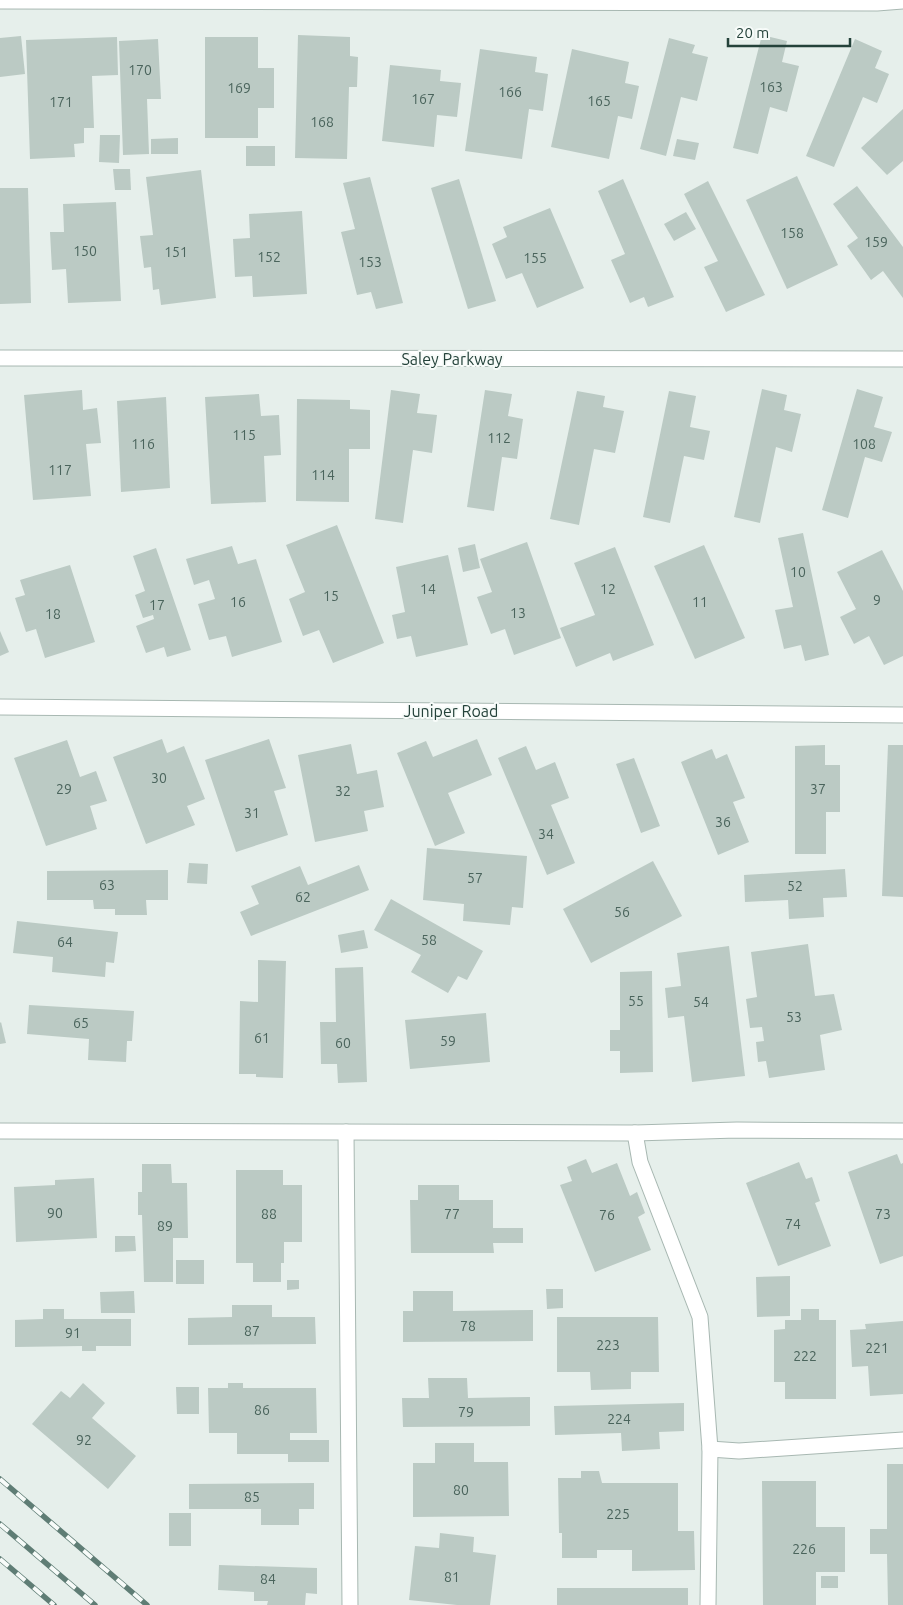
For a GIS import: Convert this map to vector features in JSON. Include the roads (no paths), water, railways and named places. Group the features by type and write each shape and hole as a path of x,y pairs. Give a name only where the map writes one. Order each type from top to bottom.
{"street":[{"path":"0,1 877,3 903,1"},
{"name":"Saley Parkway","path":"0,358 903,359"},
{"name":"Juniper Road","path":"0,707 903,715"},
{"path":"0,1131 635,1133 737,1130 903,1131"},
{"path":"346,1132 350,1605"},
{"path":"635,1133 640,1162 700,1317 710,1450 708,1605"},
{"path":"710,1450 738,1451 903,1440"}],"railway":[{"path":"0,1479 147,1605"},
{"path":"0,1524 95,1605"},
{"path":"0,1559 54,1605"}]}
